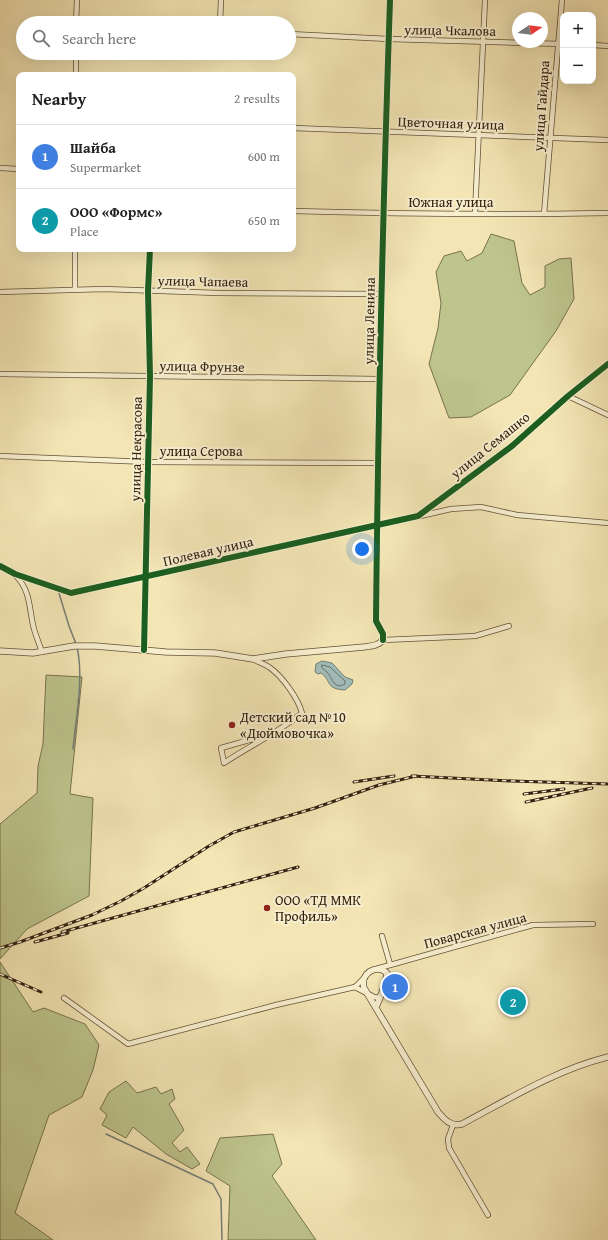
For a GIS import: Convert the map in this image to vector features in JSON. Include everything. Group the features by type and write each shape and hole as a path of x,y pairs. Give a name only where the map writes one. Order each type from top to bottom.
{"street":[{"path":"76,16 77,0"},
{"path":"220,16 221,0"},
{"name":"улица Ленина","path":"383,640 383,634 376,622 377,525 383,213 390,0"},
{"path":"475,213 484,0"},
{"name":"улица Гайдара","path":"544,214 557,44 562,0"},
{"name":"улица Чкалова","path":"296,34 389,39 557,44"},
{"path":"596,45 608,46"},
{"path":"76,60 76,72"},
{"name":"Цветочная улица","path":"296,128 608,140"},
{"path":"0,168 16,169"},
{"name":"Южная улица","path":"296,211 544,214 608,213"},
{"path":"75,252 75,289"},
{"name":"улица Некрасова","path":"144,650 150,376 148,291 150,252"},
{"name":"улица Чапаева","path":"0,292 75,289 381,294"},
{"name":"улица Семашко","path":"377,525 418,516 512,446 568,396 608,364"},
{"name":"улица Фрунзе","path":"0,374 379,379"},
{"path":"568,396 608,415"},
{"name":"улица Серова","path":"0,456 148,462 378,463"},
{"path":"418,516 451,509 481,507 517,515 608,523"},
{"name":"Полевая улица","path":"0,566 15,574 70,593 377,525"},
{"path":"15,574 24,584 30,602 34,627 42,652"},
{"path":"0,651 33,653 76,646 95,646 166,652 215,653 253,659 286,654 364,647 375,645 383,640 475,636 509,626"},
{"path":"253,659 269,667 278,674 300,705 302,713 274,733 241,751 224,763 221,748 274,733"},
{"name":"Поварская улица","path":"376,969 389,964 533,925 592,924"},
{"path":"376,1007 385,984 389,964 382,936"},
{"path":"64,998 128,1044 188,1027 355,987 367,974 376,969 381,969 387,973"},
{"path":"364,978 363,983 366,993 376,1007 438,1112 444,1119 453,1125 462,1124 543,1081 573,1067 608,1058"},
{"path":"355,987 374,997 380,998"},
{"path":"453,1125 448,1139 449,1148 488,1215"}],"green space":[{"path":"491,234 514,241 522,283 530,295 545,287 545,266 559,259 571,258 574,299 556,331 510,395 471,417 449,418 429,364 438,328 441,303 436,272 444,256 461,251 467,261 482,253"},
{"path":"46,675 82,677 70,794 93,798 89,896 27,929 0,959 0,824 37,793 38,766 43,744"},
{"path":"0,962 33,1012 44,1008 85,1024 99,1045 93,1070 82,1097 49,1115 15,1213 53,1240 0,1240"},
{"path":"126,1081 137,1093 156,1087 161,1094 172,1089 175,1099 169,1104 184,1130 172,1143 180,1152 187,1147 200,1164 192,1169 166,1154 133,1127 126,1138 102,1125 107,1115 100,1109 109,1092"},
{"path":"273,1134 282,1164 272,1176 316,1240 228,1240 230,1186 206,1171 220,1138"}],"water":[{"path":"322,661 332,663 345,677 353,680 352,684 345,690 334,688 321,673 318,674 315,672 316,664"}],"waterway":[{"path":"58,590 76,644"},
{"path":"73,749 80,684 77,647"},
{"path":"106,1134 213,1184 221,1199 222,1240"}],"railway":[{"path":"354,782 394,776"},
{"path":"412,776 608,784"},
{"path":"0,948 92,915 121,901 234,832 315,808 379,785 416,776"},
{"path":"526,802 592,788"},
{"path":"524,794 564,789"},
{"path":"62,932 298,867"},
{"path":"35,942 68,933"},
{"path":"0,974 41,992"}],"cycle path":[{"path":"383,640 383,634 376,621 381,310 390,0"},
{"path":"144,650 150,376 148,291 150,252"},
{"path":"0,566 15,574 71,593 418,516 512,446 568,396 608,364"}],"place":[{"name":"Детский сад №10 «Дюймовочка»","path":"232,725"},
{"name":"ООО «ТД ММК Профиль»","path":"267,908"},
{"name":"Шайба","path":"395,987"},
{"name":"ООО «Формс»","path":"513,1002"}]}
